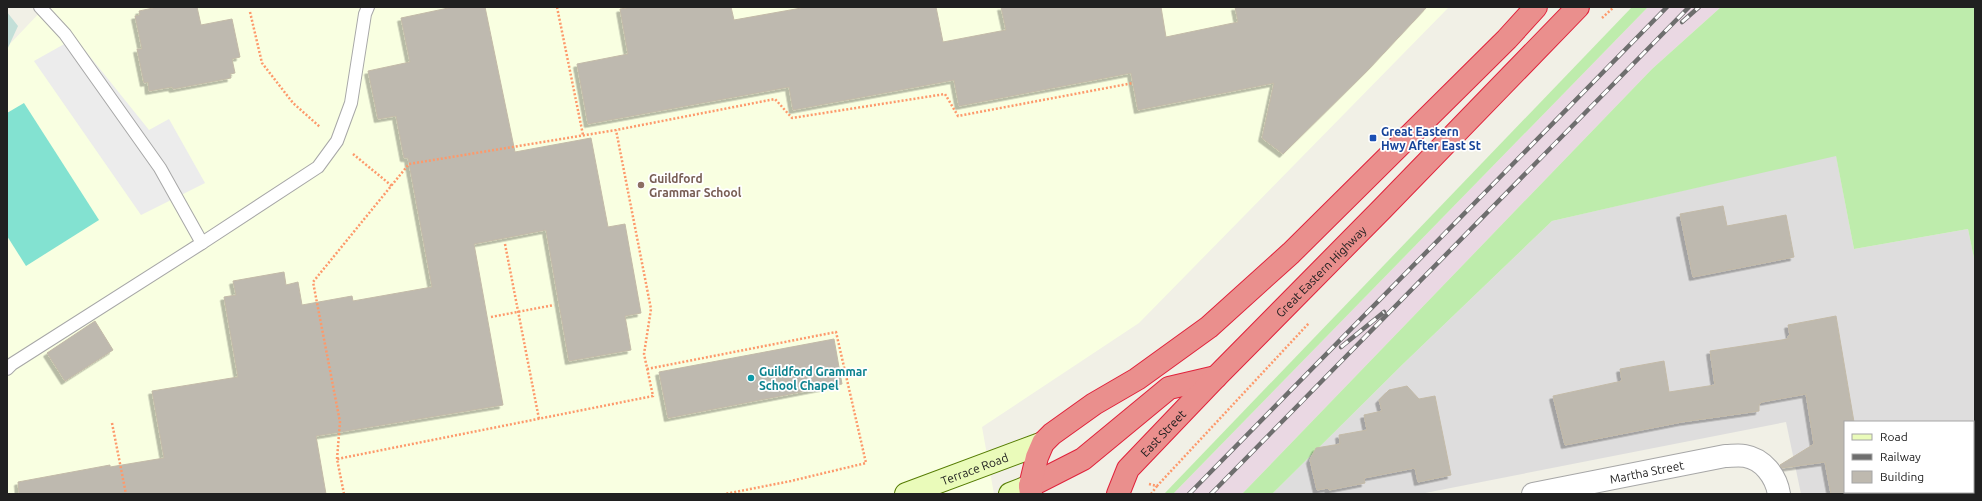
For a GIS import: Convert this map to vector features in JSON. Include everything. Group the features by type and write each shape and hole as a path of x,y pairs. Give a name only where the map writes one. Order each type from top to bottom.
{"highway":[{"path":"1024,492 1043,443 1066,423 1137,379 1208,327 1291,253 1507,39 1536,7"},
{"name":"Great Eastern Highway","path":"1216,377 1578,7"},
{"path":"1024,492 1083,459 1169,388 1216,377"},
{"name":"East Street","path":"1118,494 1128,470 1216,377"}],"street":[{"name":"Terrace Road","path":"906,494 1043,443"},
{"name":"Martha Street","path":"1533,494 1725,456 1745,456 1760,461 1771,473 1779,494"}],"lane":[{"path":"40,7 65,34 160,168 202,243"},
{"path":"7,369 12,364 318,167 337,141 351,103 365,14 368,7"}],"path":[{"path":"557,7 583,135"},
{"path":"250,12 262,63 293,103 392,186"},
{"path":"344,494 337,460 340,422 313,282 409,164 616,130 775,99 792,118 945,94 958,116 1133,83"},
{"path":"337,460 653,396 644,354 651,309 616,130"},
{"path":"505,244 539,419"},
{"path":"491,317 554,305"},
{"path":"647,370 836,332 866,463 791,481 725,494"},
{"path":"112,423 126,494"},
{"path":"1150,494 1157,486"}],"shaded area":[{"name":"Guildford Grammar School","path":"45,7 1449,7 1139,323 982,427 994,494 7,494 7,47"},
{"path":"1648,7 1721,7 1652,69 1242,494 1173,494"},
{"path":"7,12 18,26 7,50"},
{"path":"75,38 149,130 169,119 205,183 141,215 34,61"},
{"path":"24,103 99,220 26,266 7,236 7,113"},
{"path":"1836,155 1854,249 1968,229 1975,263 1975,494 1801,494 1786,422 1420,494 1272,494 1403,364 1552,221"}],"green space":[{"path":"1632,7 1648,7 1173,494 1164,494"},
{"path":"1721,7 1975,7 1975,263 1968,229 1854,249 1836,156 1552,221 1403,364 1272,494 1242,494 1652,69"}],"building":[{"path":"158,7 197,7 201,25 232,19 240,57 232,59 235,73 230,74 231,78 173,89 172,87 149,91 148,82 144,83 137,49 142,49 135,16 140,15 139,11"},
{"path":"453,7 485,7 515,152 591,138 608,227 625,224 641,313 625,316 631,350 569,361 546,230 474,244 503,405 316,436 326,494 19,494 18,482 110,465 110,467 164,458 152,391 238,377 224,297 236,295 233,281 284,272 286,285 298,282 302,305 352,296 353,301 432,287 408,158 404,158 396,116 378,119 368,71 410,62 401,18"},
{"path":"633,7 731,7 734,20 807,7 936,7 943,42 1006,30 1001,7 1161,7 1166,37 1238,22 1235,7 1427,7 1369,69 1283,154 1262,138 1274,83 1138,110 1131,73 959,106 954,80 793,110 789,87 588,124 577,64 628,54 620,9"},
{"path":"1723,206 1727,226 1786,215 1794,257 1693,277 1680,214"},
{"path":"1836,316 1854,421 1844,421 1845,494 1831,494 1825,462 1782,468 1780,465 1814,444 1806,394 1762,402 1759,405 1759,411 1682,422 1565,445 1553,396 1622,381 1620,369 1664,361 1669,392 1715,385 1710,351 1788,339 1788,336 1790,336 1788,325"},
{"path":"95,321 113,350 65,381 47,353"},
{"name":"Guildford Grammar School Chapel","path":"834,339 842,384 668,418 659,372"},
{"path":"1407,386 1419,399 1435,396 1451,475 1418,482 1415,468 1364,478 1365,483 1329,490 1328,488 1317,490 1310,460 1316,448 1340,444 1339,435 1367,430 1364,415 1382,411 1379,400 1389,390"}],"railway":[{"path":"1189,494 1667,7"},
{"path":"1211,494 1689,7"},
{"path":"1682,22 1699,7"},
{"path":"1341,347 1384,312"}],"place":[{"name":"Great Eastern Hwy After East St","path":"1373,138"},
{"name":"Guildford Grammar School","path":"641,185"},
{"name":"Guildford Grammar School Chapel","path":"751,378"}]}
